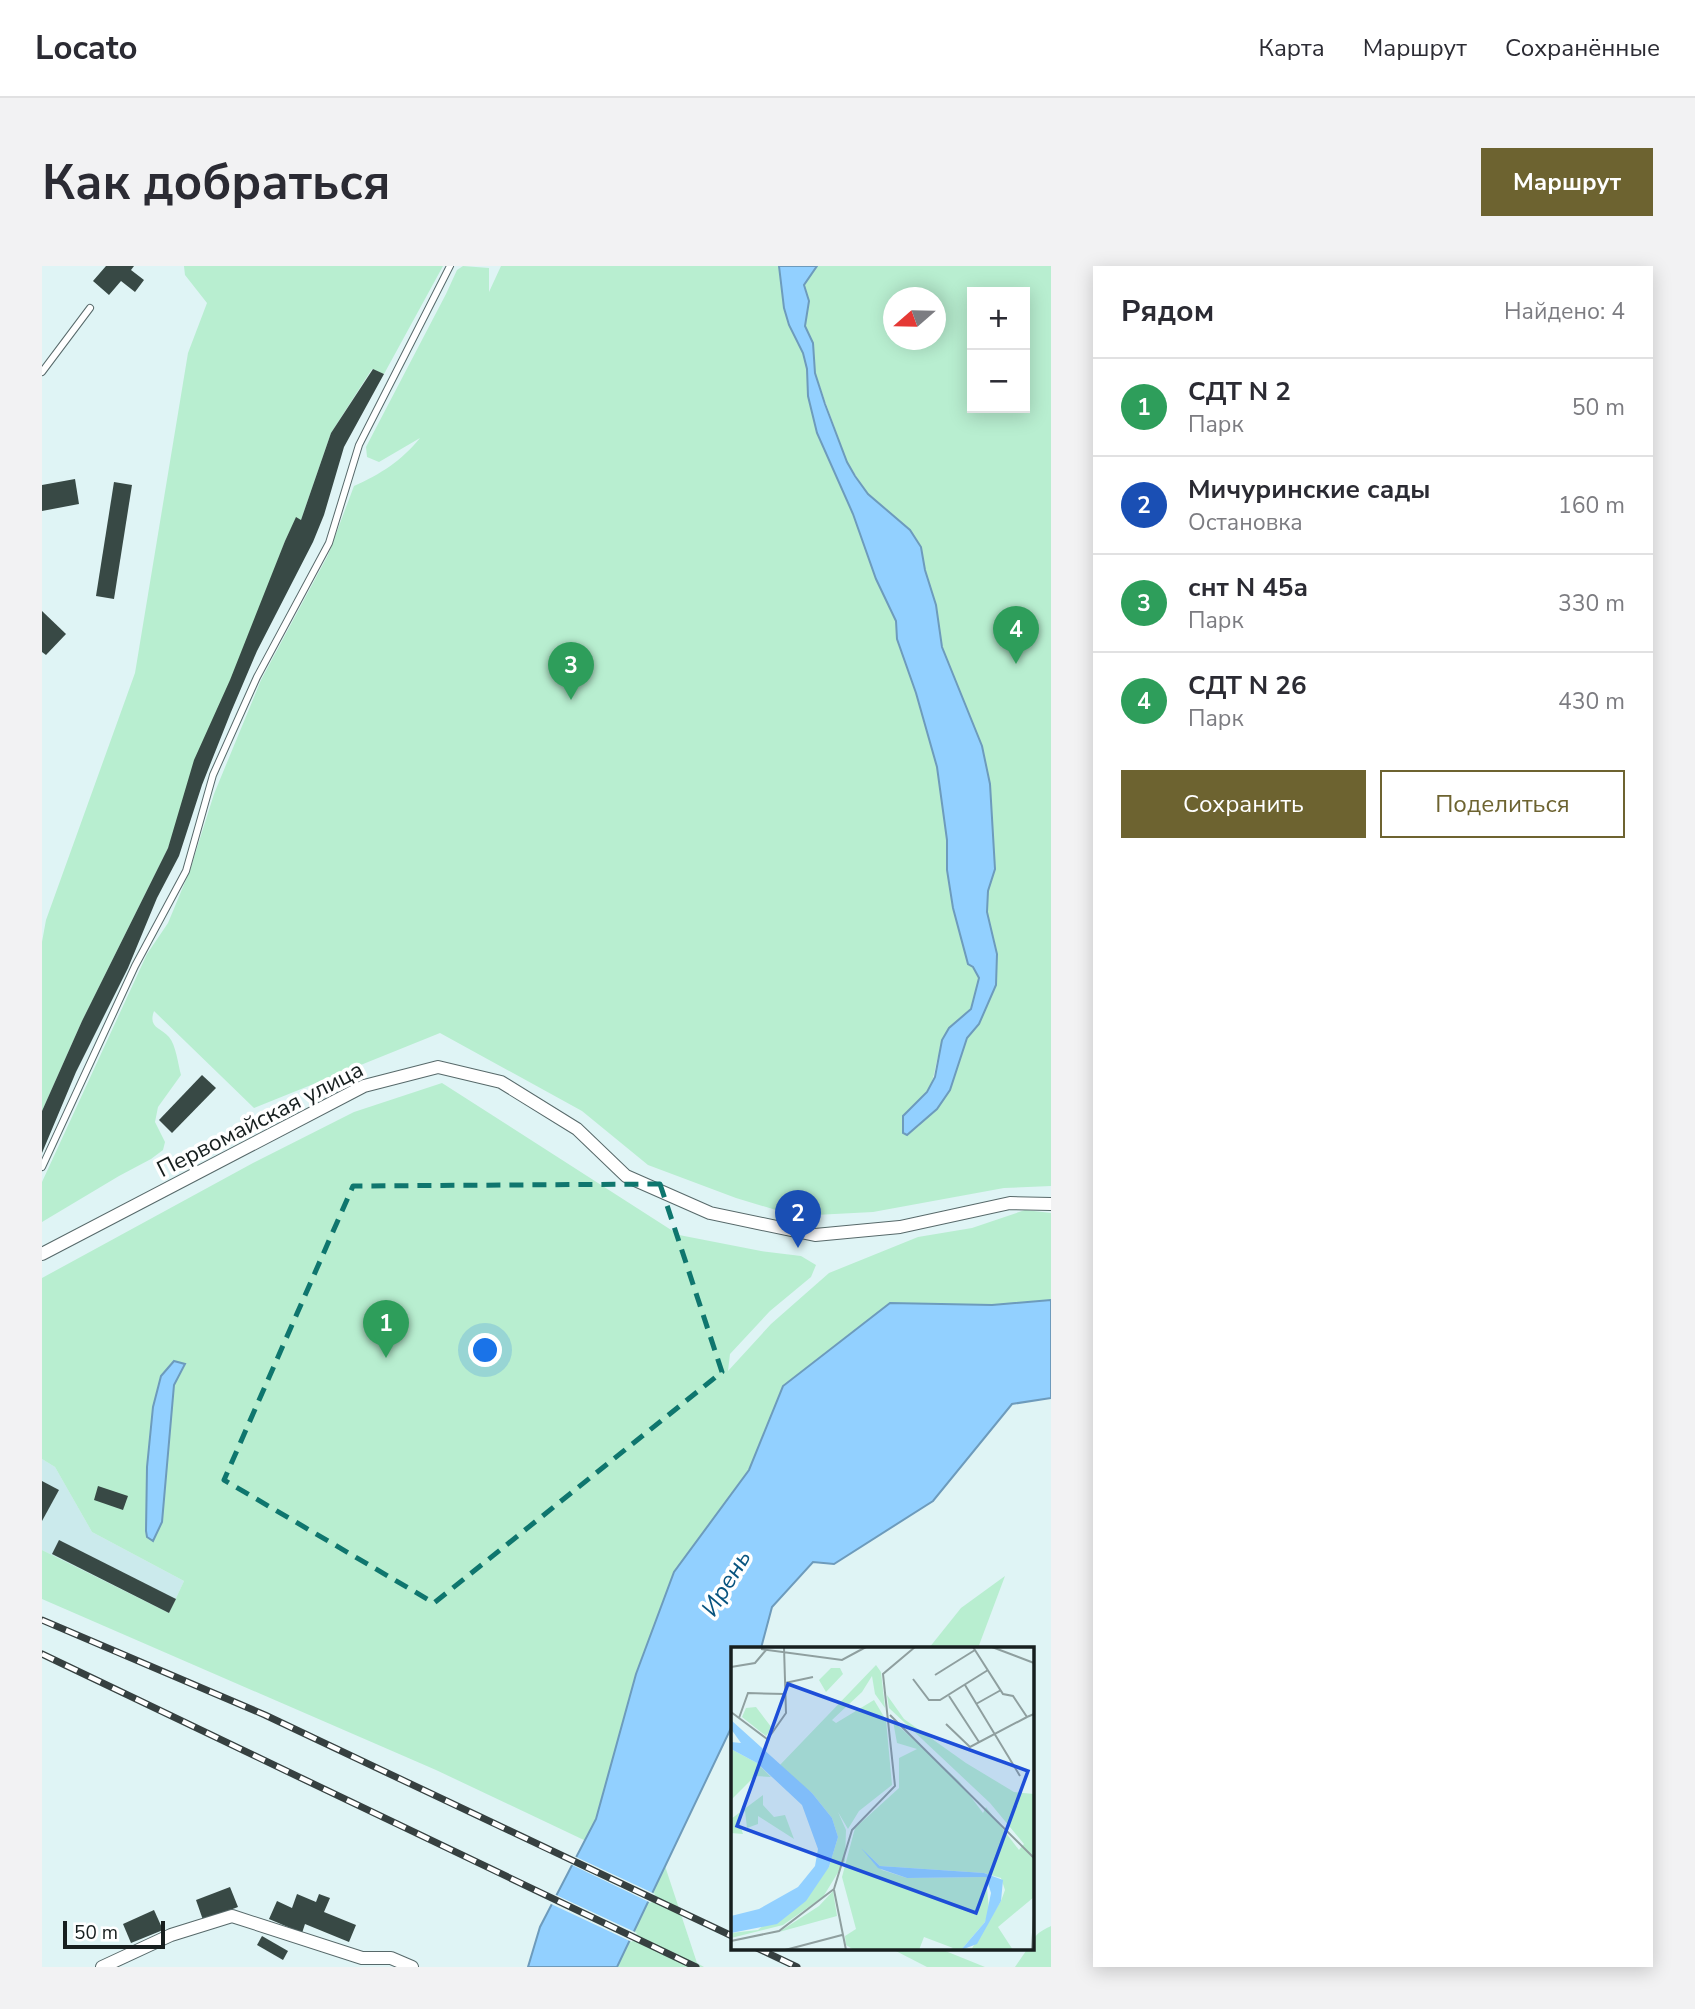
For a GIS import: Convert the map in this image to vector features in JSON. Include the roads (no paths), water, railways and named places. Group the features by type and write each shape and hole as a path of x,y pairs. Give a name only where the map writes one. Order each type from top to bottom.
{"street":[{"name":"Первомайская улица","path":"42,1254 364,1086 438,1067 501,1083 577,1129 626,1176 710,1213 815,1235 900,1227 1010,1203 1051,1204"},
{"path":"108,1966 171,1935 232,1916 362,1958 391,1958 412,1967"}],"lane":[{"path":"42,1167 135,966 186,871 213,775 257,677 329,543 359,445 450,266"},
{"path":"42,372 90,308"}],"water":[{"path":"779,266 817,266 804,285 809,301 805,326 813,343 815,373 825,404 855,476 868,494 910,530 921,547 936,605 942,647 982,746 990,784 995,869 988,891 987,912 997,954 996,985 979,1024 967,1038 950,1090 937,1109 907,1135 903,1133 903,1116 927,1092 935,1077 942,1040 949,1028 971,1009 979,978 968,964 953,908 937,767 897,639 896,621 876,579 853,514 817,433 808,396 807,369 784,308"},
{"name":"Ирень","path":"1051,1300 1051,1398 1012,1404 933,1501 834,1564 813,1562 772,1607 761,1647 731,1647 731,1728 617,1967 528,1967 540,1927 596,1819 636,1674 674,1572 749,1470 783,1386 890,1303 992,1305"},
{"path":"174,1361 185,1364 174,1385 162,1522 153,1541 147,1537 146,1531 147,1467 153,1407 161,1376"}],"railway":[{"path":"42,1620 265,1715 731,1936"},
{"path":"42,1654 696,1967"},
{"path":"761,1950 797,1967"}],"place":[{"name":"СДТ N 26","path":"1016,664"},
{"name":"снт N 45а","path":"571,700"},
{"name":"Мичуринские сады","path":"798,1248"},
{"name":"СДТ N 2","path":"386,1358"}]}
